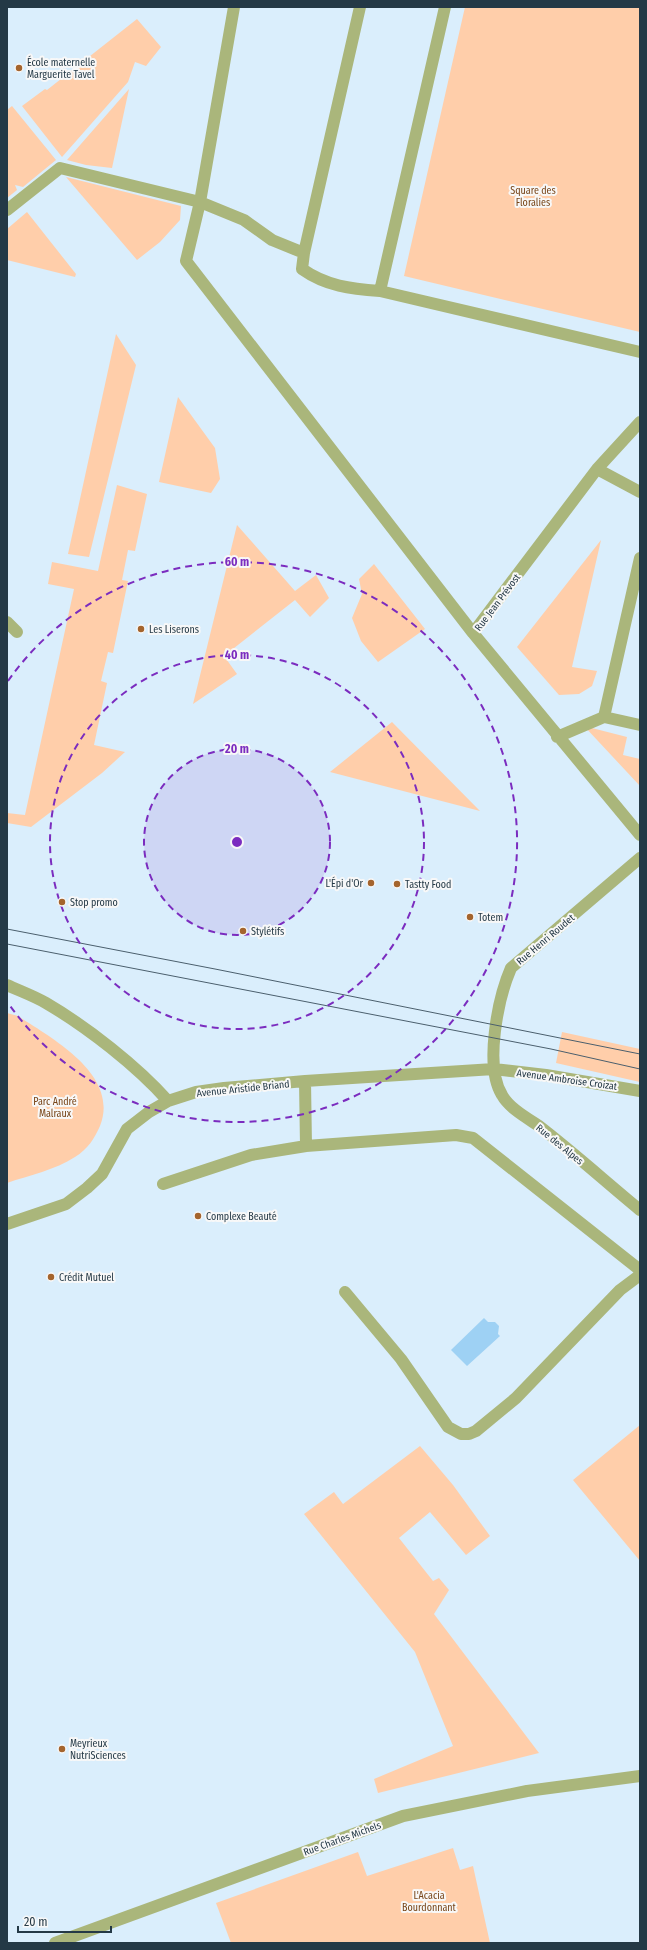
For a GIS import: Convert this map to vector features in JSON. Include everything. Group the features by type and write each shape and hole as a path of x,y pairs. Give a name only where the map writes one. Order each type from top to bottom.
{"street":[{"path":"234,7 200,202 186,261 473,633"},
{"path":"360,7 304,253 302,269 316,279 348,288 380,291 640,352"},
{"path":"380,291 445,7"},
{"path":"7,210 60,168 200,202 244,220 272,240 304,253"},
{"name":"Rue Jean Prévost","path":"640,422 597,469 473,633 557,737 640,835"},
{"path":"597,469 640,492"},
{"path":"604,717 640,558"},
{"path":"7,622 17,632"},
{"path":"557,737 604,717 640,725"},
{"name":"Rue Henri Roudet","path":"494,1069 493,1038 505,981 511,968 640,858"},
{"path":"7,985 46,1003 99,1039 157,1088 168,1101"},
{"name":"Avenue Aristide Briand","path":"7,1224 66,1204 102,1174 127,1129 149,1112 168,1101 196,1092 305,1081 494,1069"},
{"name":"Avenue Ambroise Croizat","path":"494,1069 546,1074 640,1091"},
{"name":"Rue des Alpes","path":"494,1069 497,1084 502,1096 525,1117 640,1210"},
{"path":"305,1081 306,1146"},
{"path":"163,1184 251,1155 306,1146 456,1135 473,1138 640,1270"},
{"path":"345,1292 401,1359 448,1427 461,1434 469,1434 476,1431 516,1398 620,1290 640,1275"},
{"name":"Rue Charles Michels","path":"55,1943 404,1816 527,1791 640,1776"}],"green space":[{"name":"Square des Floralies","path":"465,7 640,7 640,332 404,276"},
{"path":"137,19 161,47 146,66 135,62 128,82 62,157 22,106 45,89 47,90"},
{"path":"129,89 112,168 86,165 67,160"},
{"path":"12,106 56,160 23,187 15,185 17,190 7,198 7,110"},
{"path":"66,177 181,206 180,220 160,242 137,260"},
{"path":"27,212 76,274 75,277 7,260 7,229"},
{"path":"116,334 136,365 89,557 68,554"},
{"path":"178,397 215,448 220,479 211,493 159,482"},
{"path":"117,485 147,494 135,551 128,550 122,580 128,581 113,653 108,652 101,681 107,683 94,745 125,752 102,773 31,827 7,823 7,813 25,815 74,589 48,584 52,562 98,571"},
{"path":"237,525 295,591 316,575 329,598 310,617 295,600 224,656 237,674 193,704"},
{"path":"601,540 572,667 597,671 592,686 579,694 559,695 517,647"},
{"path":"374,564 425,629 378,662 361,641 352,618 362,594 359,579"},
{"path":"392,722 480,811 330,772"},
{"path":"584,726 627,737 623,755 640,759 640,786"},
{"name":"Parc André Malraux","path":"7,1013 18,1016 32,1025 65,1047 80,1060 92,1075 101,1091 104,1108 98,1131 84,1151 67,1162 51,1169 7,1183"},
{"path":"562,1032 640,1049 640,1082 556,1063"},
{"path":"640,1425 640,1561 573,1480"},
{"path":"420,1446 453,1485 490,1536 466,1555 430,1512 399,1538 433,1581 439,1578 449,1590 434,1614 539,1753 378,1793 374,1779 453,1746 415,1652 304,1514 334,1492 343,1504"},
{"name":"L'Acacia Bourdonnant","path":"453,1848 460,1870 473,1866 490,1943 231,1943 216,1903 358,1852 367,1876"}],"water":[{"path":"484,1318 488,1322 495,1322 499,1326 498,1334 500,1336 467,1366 451,1350"}],"tram line":[{"path":"7,929 640,1054"},
{"path":"7,944 551,1049 640,1069"}],"place":[{"name":"École maternelle Marguerite Tavel","path":"19,68"},
{"name":"Les Liserons","path":"141,629"},
{"name":"L'Épi d'Or","path":"371,883"},
{"name":"Tastty Food","path":"397,884"},
{"name":"Stop promo","path":"62,902"},
{"name":"Totem","path":"470,917"},
{"name":"Stylétifs","path":"243,931"},
{"name":"Complexe Beauté","path":"198,1216"},
{"name":"Crédit Mutuel","path":"51,1277"},
{"name":"Meyrieux NutriSciences","path":"62,1749"}]}
